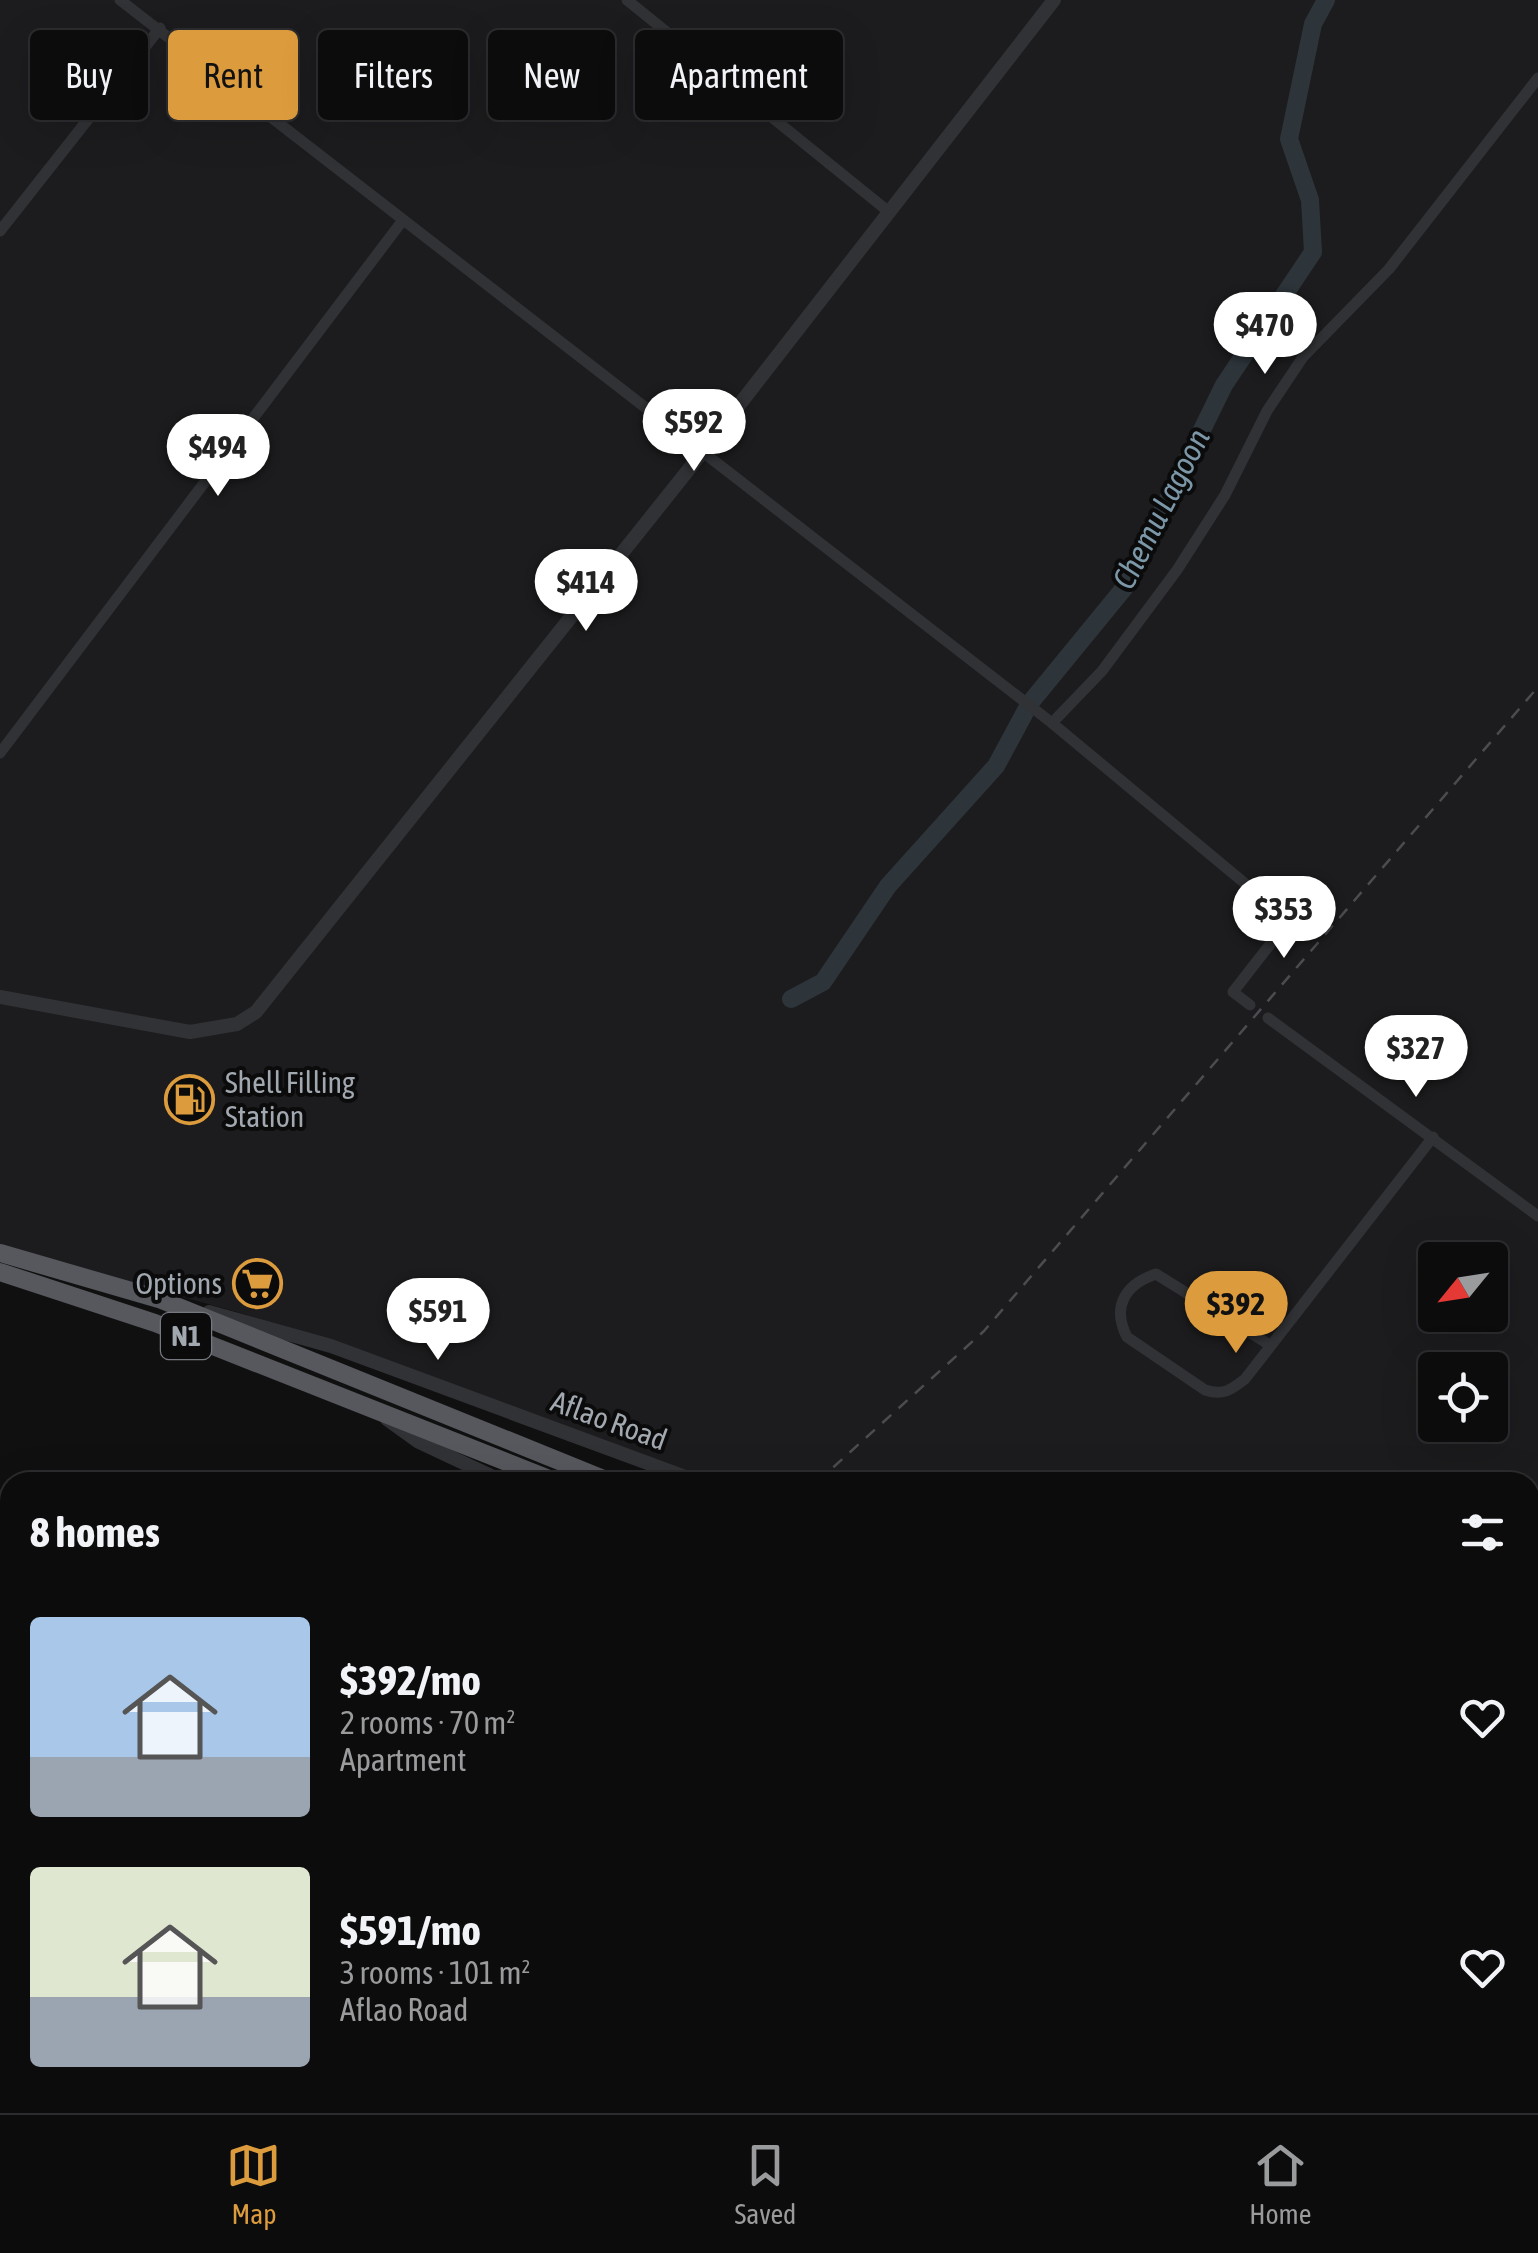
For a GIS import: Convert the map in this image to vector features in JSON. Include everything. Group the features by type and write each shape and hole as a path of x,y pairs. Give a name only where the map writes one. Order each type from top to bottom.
{"highway":[{"name":"Aflao Road","path":"0,1254 159,1299 586,1472"},
{"name":"N1","path":"0,1272 139,1318 532,1472"}],"street":[{"path":"120,0 1052,723 1289,920 1233,992 1250,1005"},
{"path":"627,0 889,212"},
{"path":"0,997 190,1032 236,1024 256,1012 702,454 1054,0"},
{"path":"0,231 160,28"},
{"path":"1052,723 1102,671 1177,570 1225,494 1266,411 1304,357 1390,268 1538,78"},
{"path":"0,754 403,220"},
{"path":"1268,1018 1538,1216"},
{"path":"1270,1345 1156,1274 1140,1279 1125,1292 1120,1308 1126,1336 1205,1390 1218,1394 1245,1379 1433,1138"},
{"name":"Aflao Road","path":"159,1299 331,1346 672,1472"},
{"path":"370,1407 419,1442 483,1472"}],"shaded area":[{"path":"0,0 1538,0 1538,1472 683,1472 356,1351 244,1314 0,1246"}],"waterway":[{"name":"Chemu Lagoon","path":"791,999 823,982 888,886 996,766 1030,703 1125,587 1224,385 1313,252 1310,200 1289,139 1313,24 1326,0"}],"railway":[{"path":"828,1472 984,1331 1538,687"}],"place":[{"name":"Shell Filling Station","path":"190,1100"},
{"name":"Options","path":"257,1284"}]}
